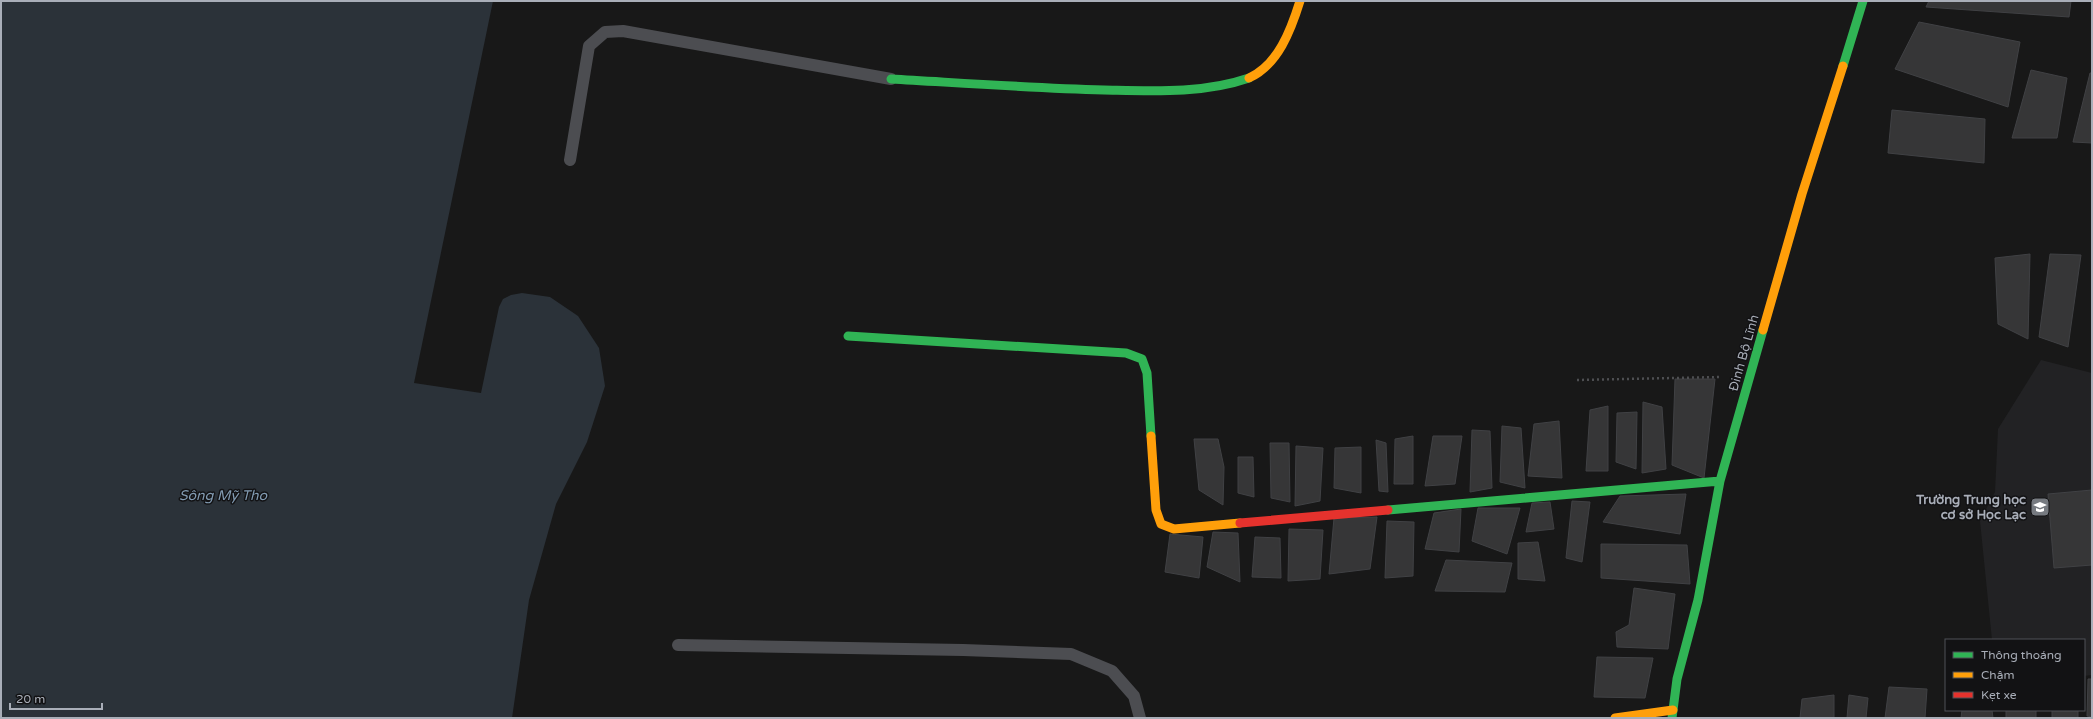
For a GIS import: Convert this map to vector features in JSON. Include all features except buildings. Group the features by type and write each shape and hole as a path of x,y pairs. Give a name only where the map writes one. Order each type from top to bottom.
{"street":[{"path":"891,80 1081,90 1135,91 1184,90 1223,84 1252,77 1275,57 1293,26 1300,1"},
{"name":"Đinh Bộ Lĩnh","path":"1672,714 1677,679 1698,600 1720,481 1802,194 1863,1"},
{"path":"848,336 1126,353 1142,359 1147,373 1156,510 1161,524 1174,529 1720,481"},
{"path":"1615,718 1672,714"}],"lane":[{"path":"570,160 589,46 605,32 623,31 891,80"},
{"path":"678,645 955,650 1071,654 1112,671 1134,696 1140,718"}],"path":[{"path":"1577,380 1751,376"}],"shaded area":[{"name":"Trường Trung học cơ sở Học Lạc","path":"2041,360 2092,373 2092,675 2085,676 2085,639 1992,639 1980,521 1995,492 1998,429"}],"water":[{"name":"Sông Mỹ Tho","path":"1,1 493,1 414,383 481,393 499,307 503,299 511,295 522,293 550,297 578,316 599,348 605,386 587,442 556,504 529,600 512,718 1,718"}],"traffic: fast":[{"path":"1843,66 1863,1"},
{"path":"891,79 1051,88 1158,91 1214,87 1249,78"},
{"path":"1672,718 1677,679 1698,600 1720,481 1763,330"},
{"path":"848,336 1126,353 1142,359 1147,373 1151,436"},
{"path":"1388,510 1720,481"}],"traffic: slow":[{"path":"1249,78 1268,65 1276,56 1288,35 1300,1"},
{"path":"1763,330 1802,194 1843,66"},
{"path":"1151,436 1156,510 1161,524 1174,529 1240,523"},
{"path":"1615,718 1673,710"}],"traffic: jam":[{"path":"1240,523 1388,510"}],"place":[{"name":"Trường Trung học cơ sở Học Lạc","path":"2040,507"}]}
